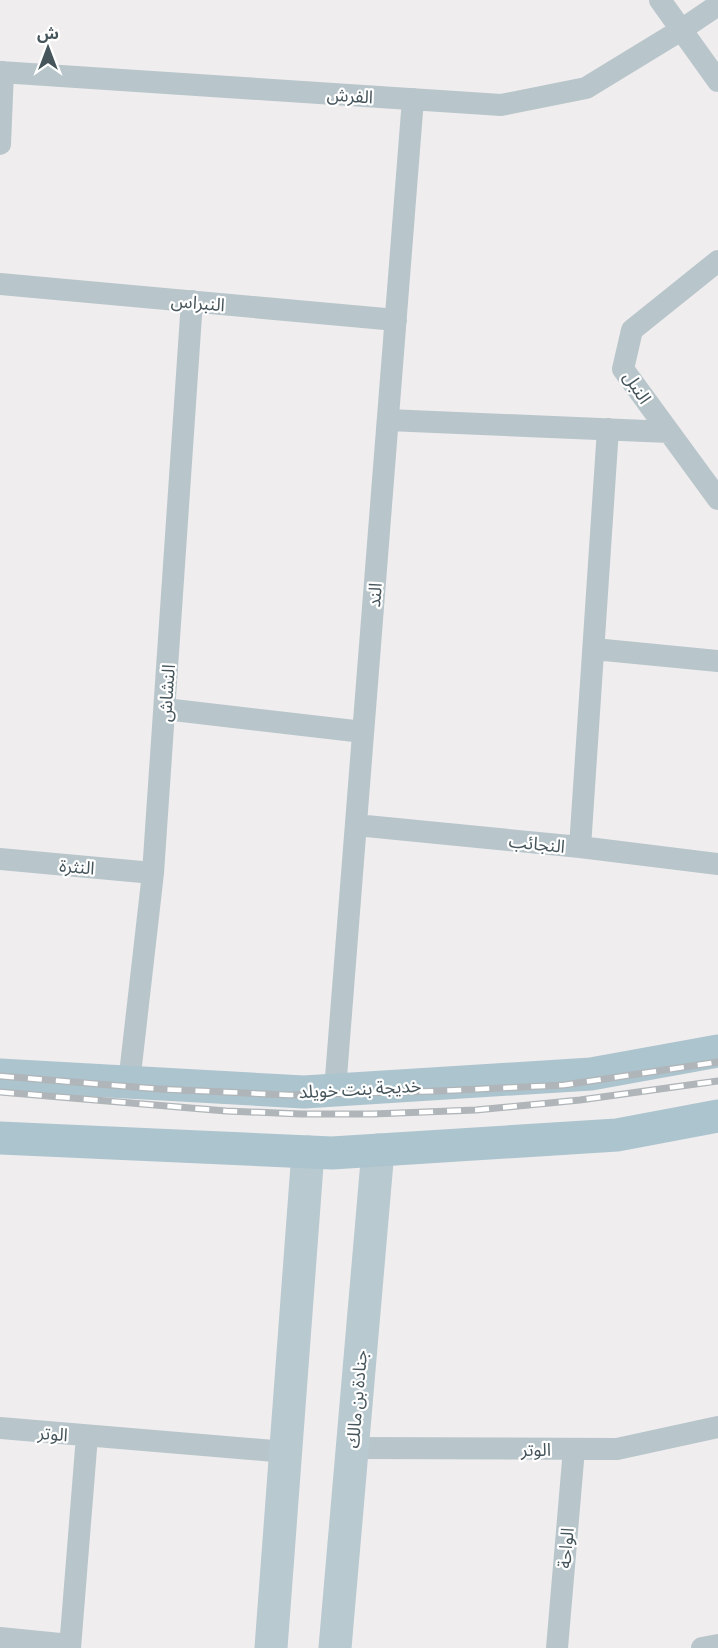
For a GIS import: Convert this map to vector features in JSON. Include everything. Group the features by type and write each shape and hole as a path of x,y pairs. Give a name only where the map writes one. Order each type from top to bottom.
{"main road":[{"name":"خديجة بنت خويلد","path":"0,1075 304,1092 591,1074 718,1051"},
{"path":"0,1138 332,1153 617,1135 718,1116"}],"street":[{"path":"660,0 718,81"},
{"name":"الفرش","path":"1,72 501,105 586,88 718,5"},
{"path":"0,144 1,72"},
{"name":"الند","path":"335,1090 414,99"},
{"name":"النبل","path":"718,261 632,330 623,369 718,499"},
{"name":"النبراس","path":"0,284 396,320"},
{"name":"النشاش","path":"129,1083 153,873 192,302"},
{"path":"388,420 669,432"},
{"path":"580,847 608,429"},
{"path":"594,649 718,662"},
{"path":"165,709 363,732"},
{"name":"النجائب","path":"356,825 580,847 718,864"},
{"name":"النثرة","path":"0,859 153,873"},
{"name":"جنادة بن مالك","path":"335,1648 378,1150"},
{"path":"271,1648 308,1152"},
{"name":"الوتر","path":"352,1448 617,1449 718,1427"},
{"name":"الوتر","path":"0,1428 286,1452"},
{"path":"0,1638 70,1646 87,1436"},
{"name":"الواحة","path":"557,1648 574,1449"},
{"path":"702,1648 718,1645"}],"railway":[{"path":"0,1076 159,1089 289,1095 564,1085 718,1062"},
{"path":"0,1092 226,1111 373,1114 476,1110 580,1100 718,1081"}]}
